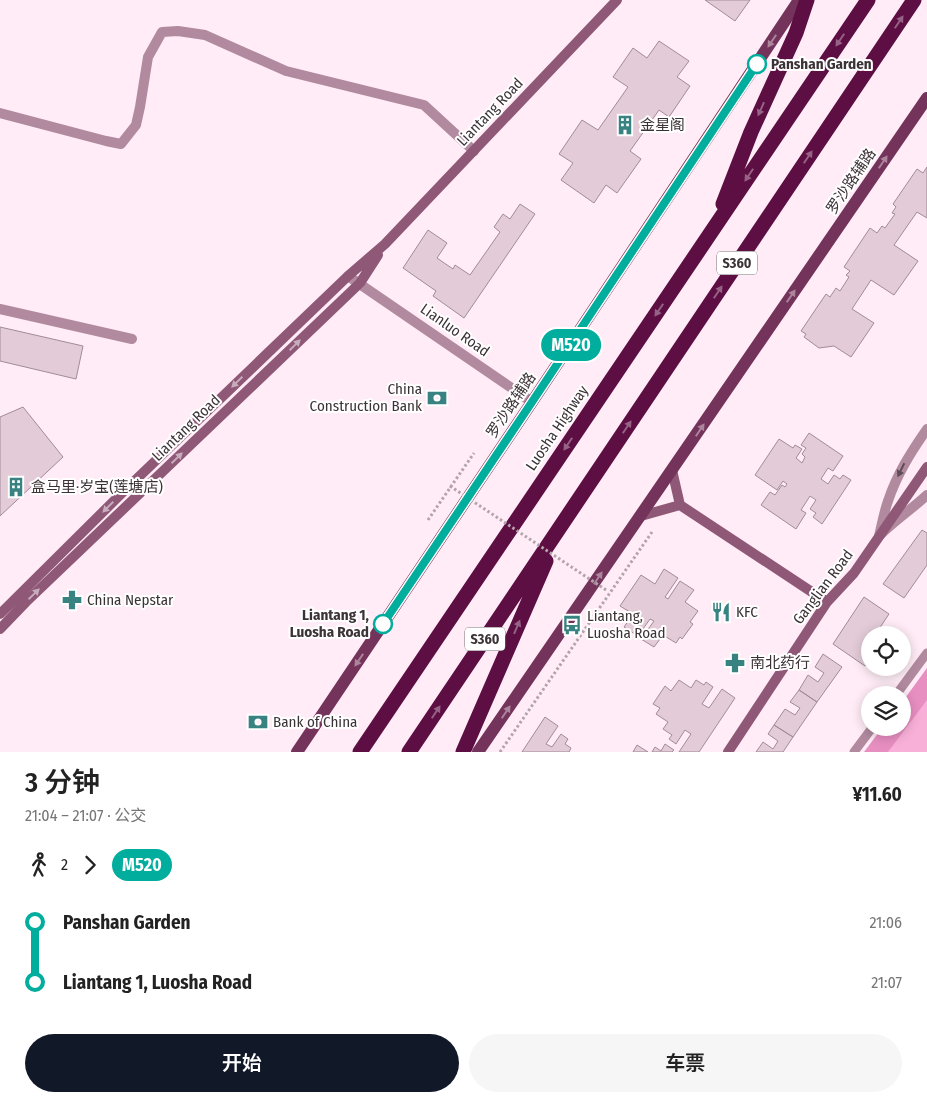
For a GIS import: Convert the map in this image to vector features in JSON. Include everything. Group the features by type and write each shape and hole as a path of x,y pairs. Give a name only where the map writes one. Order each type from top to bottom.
{"highway":[{"path":"716,225 730,184 796,33 807,0"},
{"name":"Luosha Highway","path":"360,752 868,0"},
{"name":"S360","path":"409,752 914,0"},
{"path":"463,752 561,526"}],"main road":[{"name":"罗沙路辅路","path":"297,752 799,0"},
{"name":"罗沙路辅路","path":"478,752 927,98"}],"street":[{"name":"Liantang Road","path":"0,614 122,492 348,276 385,244 617,0"},
{"path":"0,113 121,144 136,125 148,57 152,48 162,32 178,31 205,35 286,71 424,105 474,151"},
{"name":"Liantang Road","path":"0,629 360,283 385,244"},
{"name":"Lianluo Road","path":"348,276 532,402"},
{"path":"0,309 132,339"},
{"path":"880,536 887,503 896,481 906,459 927,429"},
{"name":"Ganglian Road","path":"728,752 826,602 854,574 927,467"},
{"path":"672,470 680,505 826,602"},
{"path":"880,536 894,521 927,495"},
{"path":"641,516 680,505"}],"lane":[{"path":"903,686 927,653"},
{"path":"854,752 866,736"}],"path":[{"path":"428,520 474,453"},
{"path":"450,486 606,590"},
{"path":"500,752 652,532"}],"shaded area":[{"path":"927,668 927,700 911,721 911,690"},
{"path":"927,679 927,752 871,752 892,736 911,736 911,710"},
{"path":"876,736 900,736 888,752 864,752"}],"building":[{"path":"705,0 750,0 735,21"},
{"name":"金星阁","path":"659,41 689,61 677,77 690,86 669,117 659,110 630,151 641,159 617,193 606,185 594,203 561,180 573,163 559,154 582,120 598,130 628,87 613,77 633,48 647,58"},
{"path":"927,167 927,218 917,212 894,245 918,261 894,295 871,280 852,309 874,323 851,357 834,346 819,348 804,337 806,334 801,331 826,294 830,297 836,288 840,291 849,277 846,275 850,271 844,267 870,228 877,233 882,226 885,228 895,214 892,213 896,207 893,204 917,169 923,173"},
{"path":"520,204 535,214 464,318 433,296 436,291 403,268 428,230 447,243 437,258 453,269 455,265 470,275 500,232 494,227 503,214 510,219"},
{"path":"0,327 83,346 76,379 0,361"},
{"name":"盒马里·岁宝(莲塘店)","path":"23,407 63,457 0,516 0,417"},
{"path":"809,433 843,456 833,471 828,468 821,479 828,484 834,475 840,479 843,475 851,480 822,524 813,517 816,513 810,509 816,500 810,496 801,510 806,513 796,529 761,505 770,492 775,495 782,485 785,487 787,484 783,481 777,490 755,475 779,439 793,448 795,445 802,449 796,458 802,463 805,457 802,454 806,448 801,445"},
{"path":"922,530 927,533 927,565 904,598 883,584"},
{"path":"664,569 678,578 665,597 668,599 680,581 694,590 685,602 698,611 690,622 693,624 682,639 680,637 676,643 663,635 654,647 641,639 654,621 650,619 638,636 624,627 633,614 620,606 641,575 655,584"},
{"path":"864,597 889,614 881,626 861,626 861,663 833,644"},
{"path":"823,654 842,667 817,702 799,690 808,675 818,682 824,673 815,667"},
{"path":"679,680 691,688 696,680 704,685 706,682 713,687 702,704 709,708 722,689 735,698 699,752 679,752 691,734 685,730 676,744 669,739 672,735 663,729 668,722 656,714 660,708 653,704 665,686 671,691"},
{"path":"799,690 817,702 793,737 774,725 785,709 795,715 800,708 790,702"},
{"path":"545,717 558,726 546,744 552,747 561,734 568,739 565,744 571,748 569,752 522,752"},
{"path":"774,725 793,737 783,752 756,752 763,742 773,749 778,741 768,734"},
{"path":"665,744 674,750 672,752 652,752 655,747 661,751"},
{"path":"637,745 648,752 633,752"}],"bus line":[{"name":"M520","path":"383,624 757,64"}],"place":[{"name":"Panshan Garden","path":"757,64"},
{"name":"金星阁","path":"625,125"},
{"name":"China Construction Bank","path":"437,398"},
{"name":"盒马里·岁宝(莲塘店)","path":"16,487"},
{"name":"China Nepstar","path":"72,600"},
{"name":"KFC","path":"721,612"},
{"name":"Liantang 1, Luosha Road","path":"383,624"},
{"name":"Liantang, Luosha Road","path":"572,625"},
{"name":"南北药行","path":"735,663"},
{"name":"Bank of China","path":"258,722"}]}
